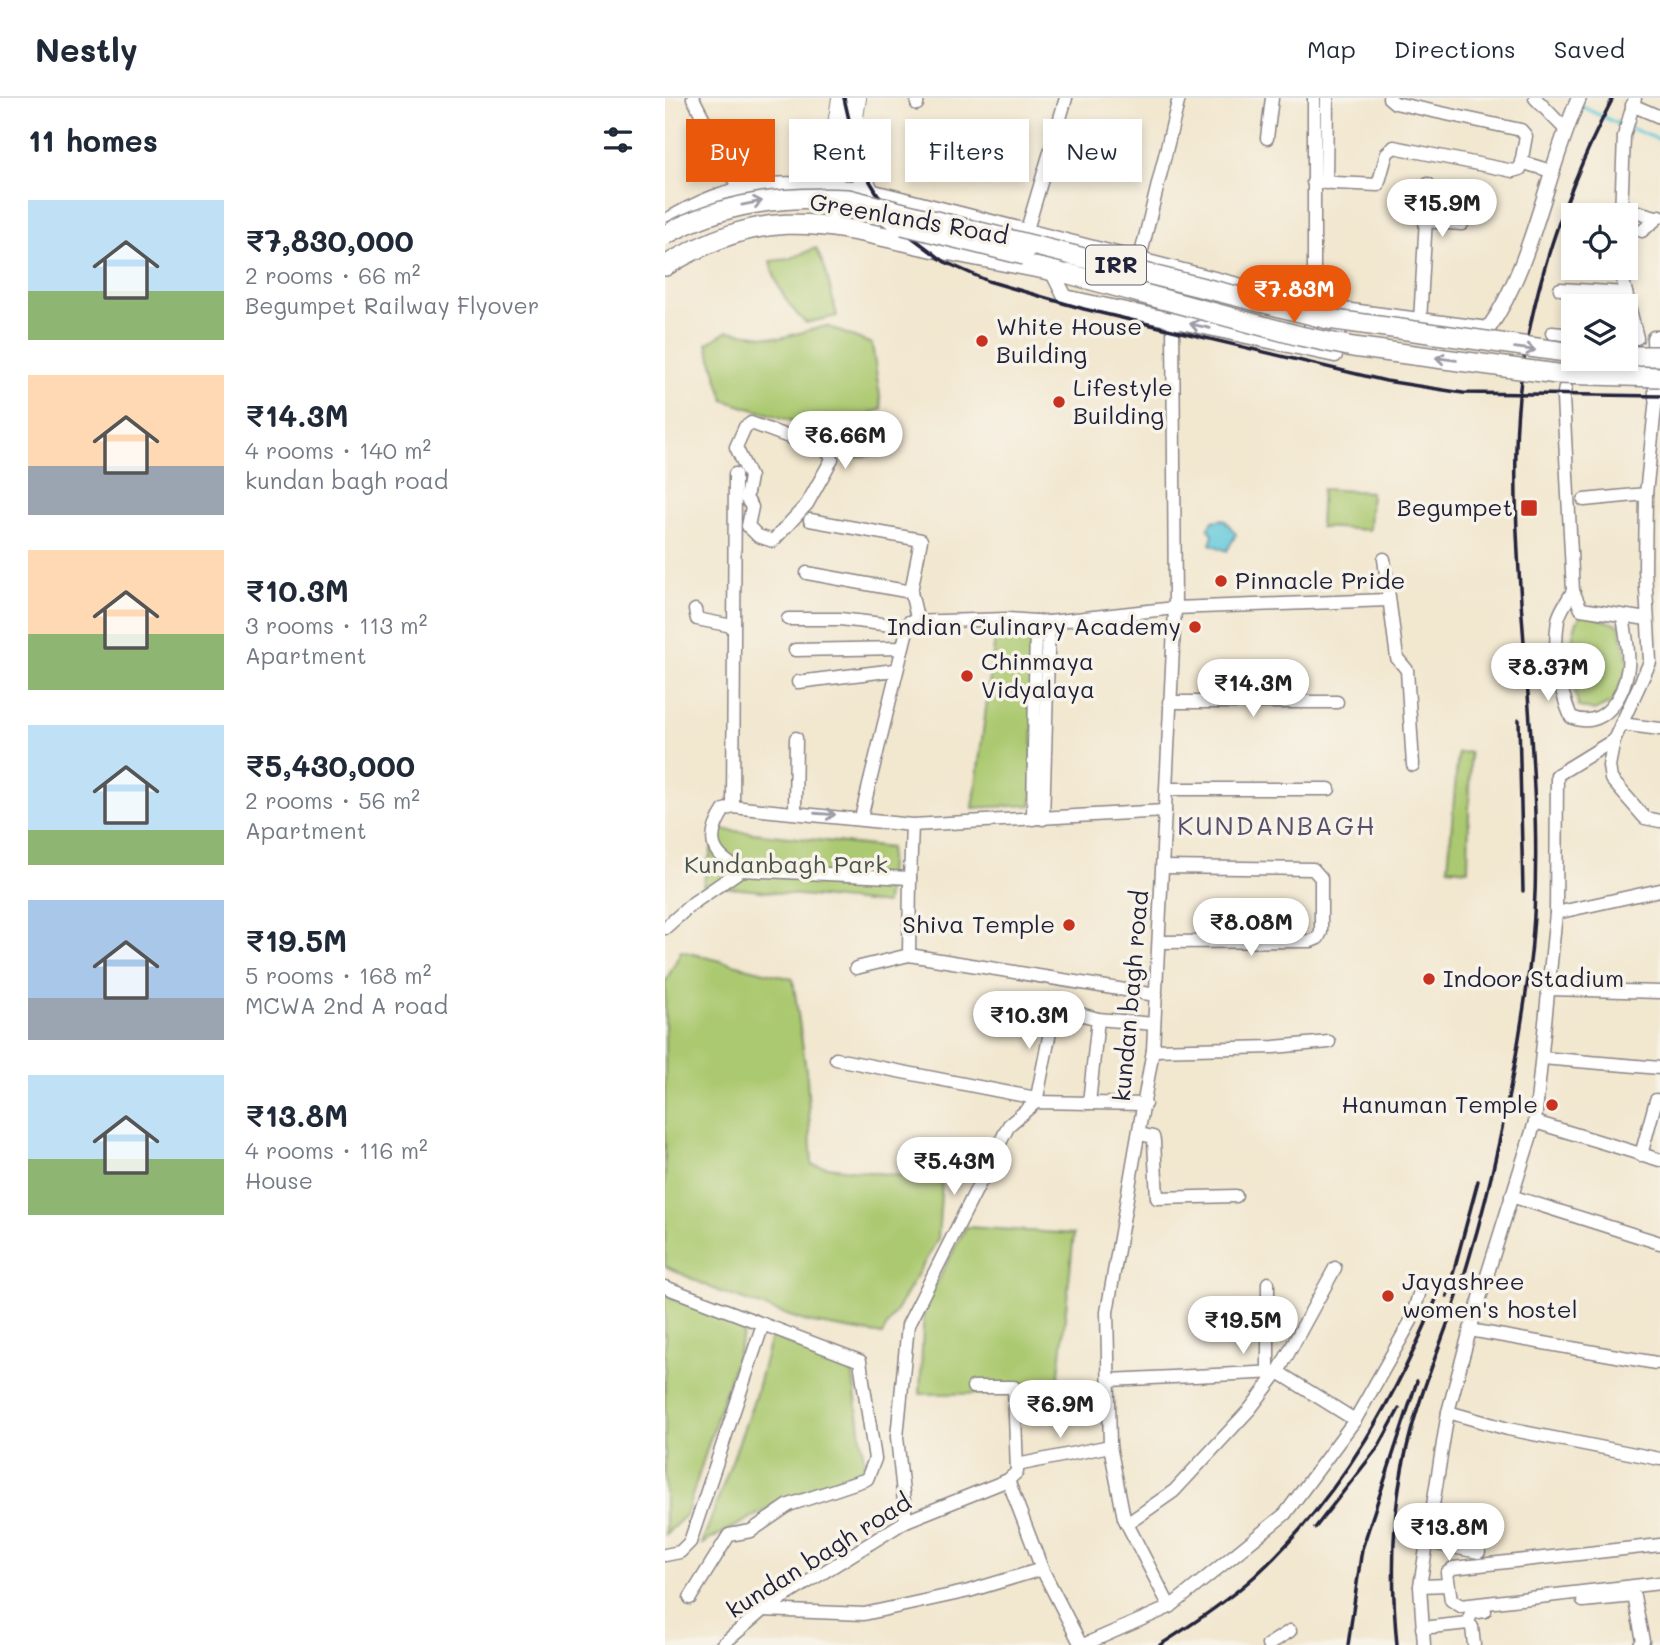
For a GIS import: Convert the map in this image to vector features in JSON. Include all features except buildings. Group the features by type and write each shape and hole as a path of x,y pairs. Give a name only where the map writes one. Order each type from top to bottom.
{"main road":[{"path":"834,225 834,145 841,98"},
{"path":"854,119 857,98"},
{"path":"866,182 870,190"},
{"name":"IRR","path":"870,190 885,216 903,225 1328,330 1369,336 1467,341"},
{"name":"IRR","path":"665,235 718,210 768,200 792,197 848,199 1328,319 1561,353"},
{"path":"671,218 694,249"},
{"name":"Greenlands Road","path":"665,266 694,249 748,228 796,222 834,225 1060,273"},
{"name":"IRR","path":"1060,273 1300,336 1353,347 1557,374 1660,377"},
{"path":"1638,352 1658,344"}],"street":[{"path":"693,98 739,189"},
{"path":"1027,233 1066,98"},
{"path":"1139,262 1179,98"},
{"path":"1267,138 1272,98"},
{"path":"1308,98 1314,98 1320,138"},
{"path":"1307,350 1314,305 1320,138 1327,98"},
{"path":"1319,182 1378,185 1387,153 1394,147 1513,172 1520,169 1526,136 1521,130 1395,103 1389,98"},
{"path":"1535,98 1565,129"},
{"path":"1521,162 1551,171 1579,98"},
{"path":"1621,203 1624,136 1633,101 1660,117"},
{"name":"Greenlands Road","path":"671,218 739,189 783,182 870,190 1027,233 1314,305 1342,311 1488,329 1507,302 1551,171"},
{"path":"1420,321 1427,184"},
{"path":"1638,213 1658,216"},
{"path":"1642,231 1658,216"},
{"path":"1424,221 1462,224"},
{"path":"1060,273 1065,297 1335,355 1342,311"},
{"path":"1560,289 1626,293 1623,280"},
{"name":"kundan bagh road","path":"1170,1607 1127,1524 1110,1446 1107,1312 1120,1224 1140,1135 1153,1049 1175,608 1173,320"},
{"path":"1552,333 1561,334"},
{"path":"1638,340 1658,344 1658,398 1646,494 1647,619 1655,663 1621,724 1614,740 1609,766 1611,779 1645,818 1660,821"},
{"path":"1568,371 1563,398 1573,590 1581,609 1647,619"},
{"path":"751,423 829,452 832,459 807,504 773,541 748,528 752,507 746,498 750,477 736,447 745,427 751,423"},
{"path":"733,807 735,475 750,477"},
{"path":"1584,500 1646,494"},
{"path":"810,520 921,540 911,592 913,625 895,670 861,818"},
{"path":"1384,559 1397,658 1407,670 1413,765"},
{"path":"807,573 911,592"},
{"path":"1573,590 1559,617 1556,649 1565,702 1571,717 1581,721 1597,721 1622,689 1628,665 1623,616"},
{"path":"788,619 840,619 913,625 1042,621 1175,608 1388,600"},
{"path":"695,610 697,619 733,626"},
{"path":"1038,819 1042,621"},
{"path":"795,650 902,648"},
{"path":"798,682 895,670"},
{"path":"1170,702 1337,702"},
{"path":"1621,724 1660,729"},
{"path":"796,738 796,812"},
{"path":"1424,1645 1420,1586 1448,1412 1470,1330 1535,1122 1551,989 1556,913 1557,775 1614,740"},
{"path":"1167,789 1329,789"},
{"path":"910,878 741,870 725,862 714,848 712,831 724,810 733,807 912,824 1165,811"},
{"path":"909,955 912,824"},
{"path":"1159,942 1311,941 1318,938 1321,932 1321,878 1313,869 1163,867"},
{"path":"665,928 693,903 741,870"},
{"path":"1556,913 1660,890"},
{"path":"856,968 909,955 1156,995"},
{"path":"1551,989 1660,992"},
{"path":"906,1521 897,1437 908,1325 1009,1125 1036,1100 1055,1007 1098,1019 1154,1024"},
{"path":"1089,1103 1098,1019"},
{"path":"1153,1049 1274,1047 1329,1042"},
{"path":"1542,1058 1660,1068"},
{"path":"836,1059 1036,1100 1145,1104"},
{"path":"1641,1155 1656,1100"},
{"path":"1535,1122 1660,1160"},
{"path":"1140,1135 1153,1138 1154,1141 1157,1198 1236,1196"},
{"path":"1511,1196 1660,1243"},
{"path":"1127,1524 1174,1491 1238,1423 1273,1372 1335,1268"},
{"path":"1268,1283 1273,1372"},
{"path":"665,1287 860,1361 875,1459 867,1479 789,1505 751,1531 729,1535 690,1598"},
{"path":"974,1387 1014,1387 1014,1472 1042,1569 1082,1645 1170,1607 1285,1514 1355,1420 1411,1321 1419,1294"},
{"path":"665,1555 680,1552 690,1542 763,1324"},
{"path":"1470,1330 1655,1363"},
{"path":"1109,1380 1273,1372 1355,1420"},
{"path":"1448,1412 1533,1434 1660,1459"},
{"name":"kundan bagh road","path":"722,1645 763,1610 906,1521 1014,1472 1110,1446"},
{"path":"1426,1542 1479,1552"},
{"path":"1660,1545 1453,1568 1447,1573 1451,1600 1461,1606 1660,1583"},
{"path":"763,1610 864,1614 969,1591 1042,1569"},
{"path":"1420,1586 1448,1585"},
{"path":"1468,1623 1471,1613 1630,1596 1637,1600 1643,1641 1640,1645"},
{"path":"1422,1628 1468,1623"},
{"path":"1468,1623 1472,1627 1474,1645"},
{"path":"1268,1645 1290,1631"}],"green space":[{"path":"816,248 825,268 837,316 806,323 783,295 770,261 789,259"},
{"path":"826,326 872,344 882,409 870,414 872,455 845,459 833,445 805,426 724,400 707,344 727,331 780,338"},
{"path":"1322,489 1371,492 1369,530 1320,527"},
{"path":"1582,613 1619,625 1629,664 1613,702 1594,711 1579,707 1572,672 1574,633"},
{"path":"995,638 1034,639 1032,805 973,808"},
{"path":"1470,752 1468,870 1448,868 1458,753"},
{"name":"Kundanbagh Park","path":"716,829 890,848 886,904 703,885"},
{"path":"681,951 793,979 807,1077 812,1165 942,1181 938,1239 882,1335 807,1322 718,1291 665,1266 665,983"},
{"path":"966,1227 1074,1234 1057,1393 920,1394 924,1306"},
{"path":"665,1295 745,1329 686,1515 665,1535"},
{"path":"771,1336 852,1369 865,1467 773,1506 702,1544 754,1400"}],"water":[{"path":"1224,519 1236,534 1227,551 1210,544 1213,534 1208,528 1213,521"}],"waterway":[{"path":"1579,105 1622,126"},
{"path":"1630,128 1660,140"}],"railway":[{"path":"844,98 859,163 889,213 909,235 945,262 988,281 1084,309 1386,381 1463,393 1660,396"},
{"path":"1397,1645 1394,1546 1402,1471 1413,1423 1462,1283 1488,1190 1511,1085 1528,979 1536,847 1516,514 1518,403 1524,358 1533,312 1559,224 1575,181 1613,98"},
{"path":"1519,720 1523,891"},
{"path":"1447,1296 1478,1181"},
{"path":"1160,1645 1244,1586 1315,1512 1341,1477 1388,1402 1443,1282"},
{"path":"1348,1645 1362,1549 1417,1381"},
{"path":"1315,1528 1379,1446 1399,1409"}],"place":[{"name":"White House Building","path":"982,341"},
{"name":"Lifestyle Building","path":"1059,402"},
{"name":"Begumpet","path":"1529,508"},
{"name":"Pinnacle Pride","path":"1221,581"},
{"name":"Indian Culinary Academy","path":"1195,627"},
{"name":"Chinmaya Vidyalaya","path":"967,676"},
{"name":"Shiva Temple","path":"1069,925"},
{"name":"Indoor Stadium","path":"1429,979"},
{"name":"Hanuman Temple","path":"1552,1105"},
{"name":"Jayashree women's hostel","path":"1388,1296"}],"district":[{"name":"KUNDANBAGH","path":"1277,826"}]}
